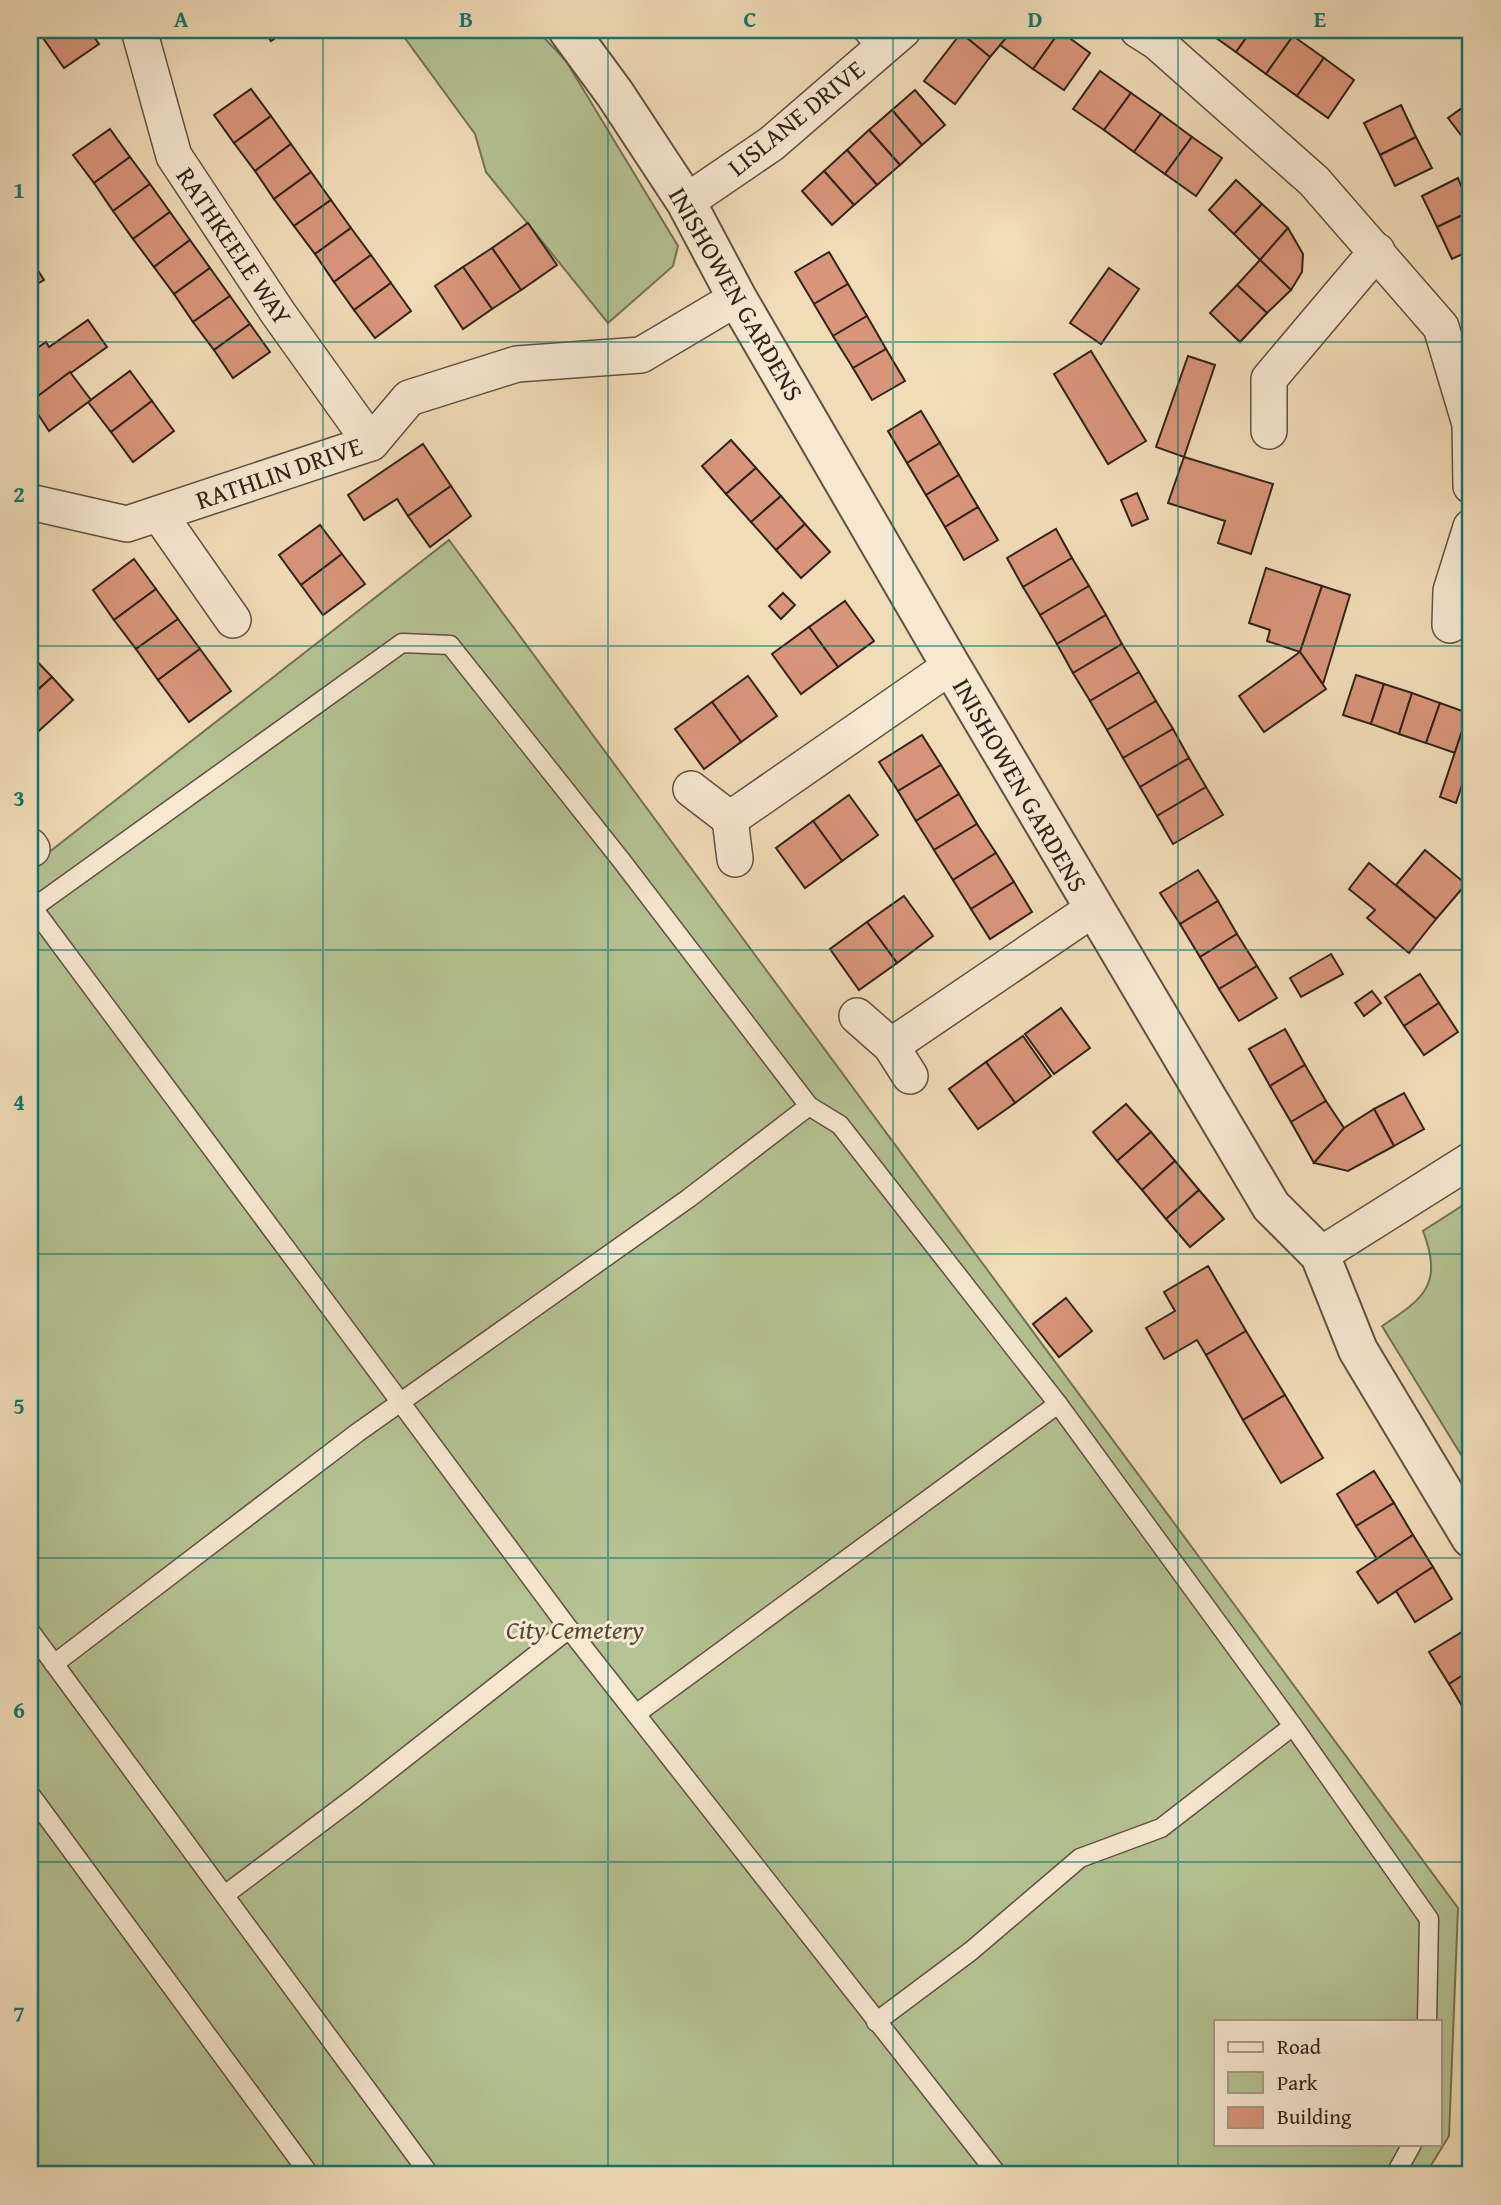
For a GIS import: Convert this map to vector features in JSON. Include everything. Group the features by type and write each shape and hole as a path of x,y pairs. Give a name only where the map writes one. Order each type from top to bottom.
{"street":[{"name":"RATHKEELE WAY","path":"139,30 174,156 278,313 371,443"},
{"name":"INISHOWEN GARDENS","path":"568,30 615,93 685,202 737,298 951,666 1271,1206 1320,1255 1358,1350 1471,1538"},
{"path":"1138,30 1157,42 1314,181 1441,327 1470,424 1471,486"},
{"name":"LISLANE DRIVE","path":"685,202 771,144 881,36"},
{"path":"1269,431 1269,379 1377,251"},
{"name":"RATHLIN DRIVE","path":"30,502 127,524 371,443 409,398 517,364 641,355 737,298"},
{"name":"RATHLIN DRIVE","path":"159,514 233,620"},
{"path":"1450,625 1451,590 1471,527"},
{"path":"730,819 951,666"},
{"path":"691,789 730,819 735,859"},
{"path":"891,1045 1093,909"},
{"path":"857,1016 891,1045 910,1076"},
{"path":"1320,1255 1471,1160"}],"lane":[{"path":"998,2175 569,1629 31,909 402,643 450,645 621,860 808,1107 840,1125 1058,1404 1293,1726 1429,1919 1427,2020"},
{"path":"54,1664 401,1402 689,1198 808,1107"},
{"path":"636,1714 1058,1404"},
{"path":"226,1894 355,1797 569,1629"},
{"path":"30,1631 226,1894 430,2175"},
{"path":"876,2022 971,1951 1080,1858 1161,1828 1293,1726"},
{"path":"30,1794 310,2175"},
{"path":"1395,2175 1411,2146"}],"green space":[{"path":"399,30 537,30 566,61 678,246 673,266 608,323 486,172 475,134"},
{"name":"City Cemetery","path":"449,540 1458,1908 1449,2136 1425,2175 30,2175 30,867"},
{"path":"1471,1200 1471,1471 1382,1326 1409,1307 1426,1288 1431,1264 1423,1231"}],"building":[{"path":"54,30 89,30 99,44 64,68 43,38"},
{"path":"263,30 287,30 271,41"},
{"path":"964,30 1013,30 990,57 961,33"},
{"path":"1013,30 1060,31 1033,69 1000,45"},
{"path":"1205,30 1252,30 1236,52"},
{"path":"1252,30 1285,30 1293,36 1266,74 1236,52"},
{"path":"1060,31 1090,53 1064,90 1033,69"},
{"path":"961,33 990,57 955,104 924,81"},
{"path":"1293,36 1324,58 1297,96 1266,74"},
{"path":"1324,58 1354,80 1328,118 1297,96"},
{"path":"1100,71 1131,93 1104,130 1073,109"},
{"path":"251,89 271,116 234,143 214,115"},
{"path":"915,90 945,125 922,145 892,110"},
{"path":"1131,93 1161,114 1134,152 1104,130"},
{"path":"1401,105 1416,137 1380,155 1364,123"},
{"path":"1462,108 1471,121 1471,148 1448,118"},
{"path":"892,110 922,145 900,165 869,130"},
{"path":"1161,114 1192,137 1165,174 1134,152"},
{"path":"271,116 291,144 255,171 234,143"},
{"path":"110,129 130,157 94,183 73,155"},
{"path":"869,130 900,165 877,185 847,150"},
{"path":"1192,137 1222,158 1196,196 1165,174"},
{"path":"1416,137 1432,168 1395,186 1380,155"},
{"path":"291,144 311,172 274,199 255,171"},
{"path":"847,150 877,185 854,205 824,171"},
{"path":"130,157 150,184 113,211 94,183"},
{"path":"824,171 854,205 832,225 802,191"},
{"path":"311,172 331,200 294,226 274,199"},
{"path":"1458,178 1471,211 1437,227 1422,196"},
{"path":"1236,180 1262,204 1234,234 1209,210"},
{"path":"150,184 170,212 133,239 113,211"},
{"path":"331,200 351,228 315,254 294,226"},
{"path":"1262,204 1288,228 1260,260 1234,234"},
{"path":"1471,211 1471,250 1452,259 1437,227"},
{"path":"170,212 190,240 154,267 133,239"},
{"path":"528,223 557,265 521,290 492,248"},
{"path":"351,228 371,255 334,282 315,254"},
{"path":"1288,228 1303,254 1302,272 1291,290 1260,260"},
{"path":"190,240 210,268 174,294 154,267"},
{"path":"492,248 521,290 492,309 463,267"},
{"path":"829,252 848,284 814,304 795,272"},
{"path":"371,255 391,283 354,310 334,282"},
{"path":"1260,260 1291,290 1267,313 1237,285"},
{"path":"35,266 44,280 30,288 30,270"},
{"path":"463,267 492,309 463,329 435,286"},
{"path":"210,268 230,296 193,322 174,294"},
{"path":"1109,268 1139,289 1101,344 1070,323"},
{"path":"391,283 411,311 375,338 354,310"},
{"path":"848,284 867,316 833,336 814,304"},
{"path":"1237,285 1267,313 1240,342 1210,313"},
{"path":"230,296 250,324 214,350 193,322"},
{"path":"867,316 886,349 853,368 833,336"},
{"path":"88,320 107,347 30,402 30,353 46,342 49,347"},
{"path":"250,324 270,352 233,378 214,350"},
{"path":"886,349 905,381 872,400 853,368"},
{"path":"1091,351 1146,441 1108,464 1054,374"},
{"path":"1188,356 1215,365 1184,457 1156,447"},
{"path":"130,371 152,401 111,432 88,402"},
{"path":"70,372 91,400 49,431 30,402"},
{"path":"152,401 174,431 133,462 111,432"},
{"path":"921,411 940,443 907,463 888,431"},
{"path":"731,440 756,468 726,494 702,466"},
{"path":"940,443 959,475 926,495 907,463"},
{"path":"423,444 451,486 408,516 397,499 364,520 348,495"},
{"path":"1184,457 1273,484 1251,554 1218,543 1225,521 1168,503"},
{"path":"756,468 781,496 751,522 726,494"},
{"path":"959,475 978,507 945,527 926,495"},
{"path":"451,486 471,516 430,547 408,516"},
{"path":"1137,493 1148,519 1132,526 1121,500"},
{"path":"781,496 805,524 776,550 751,522"},
{"path":"978,507 998,540 964,560 945,527"},
{"path":"805,524 830,552 801,578 776,550"},
{"path":"320,525 342,554 301,585 279,555"},
{"path":"1056,529 1072,558 1023,587 1007,558"},
{"path":"342,554 365,584 323,615 301,585"},
{"path":"1072,558 1089,586 1040,615 1023,587"},
{"path":"134,559 156,589 114,620 93,590"},
{"path":"1266,568 1322,586 1300,652 1267,641 1270,630 1249,623"},
{"path":"1089,586 1106,615 1057,644 1040,615"},
{"path":"1322,586 1350,595 1323,684 1300,652"},
{"path":"156,589 178,619 136,649 114,620"},
{"path":"783,593 795,605 781,619 769,606"},
{"path":"845,601 874,641 838,667 809,627"},
{"path":"1106,615 1122,644 1073,673 1057,644"},
{"path":"178,619 200,649 158,680 136,649"},
{"path":"809,627 838,667 801,694 772,654"},
{"path":"1122,644 1139,672 1090,701 1073,673"},
{"path":"200,649 231,691 189,722 158,680"},
{"path":"1300,652 1326,689 1264,732 1239,696"},
{"path":"30,654 52,677 30,697"},
{"path":"1139,672 1156,701 1107,730 1090,701"},
{"path":"1356,675 1384,684 1371,724 1343,715"},
{"path":"748,676 777,716 741,742 712,702"},
{"path":"52,677 73,700 32,737 30,697"},
{"path":"1384,684 1412,693 1399,734 1371,724"},
{"path":"1412,693 1440,703 1426,743 1399,734"},
{"path":"1156,701 1173,729 1123,758 1107,730"},
{"path":"712,702 741,742 704,769 675,729"},
{"path":"1440,703 1468,713 1455,753 1426,743"},
{"path":"1468,713 1471,714 1471,758 1456,803 1440,797"},
{"path":"1173,729 1189,758 1140,787 1123,758"},
{"path":"922,735 941,765 898,791 879,762"},
{"path":"1189,758 1206,787 1157,816 1140,787"},
{"path":"941,765 959,794 916,821 898,791"},
{"path":"1206,787 1223,815 1173,844 1157,816"},
{"path":"959,794 977,824 934,850 916,821"},
{"path":"849,795 878,835 842,861 813,821"},
{"path":"813,821 842,861 805,888 776,848"},
{"path":"977,824 996,853 953,880 934,850"},
{"path":"1425,850 1466,884 1436,919 1396,885"},
{"path":"996,853 1014,882 971,909 953,880"},
{"path":"1369,863 1436,919 1409,953 1367,918 1375,910 1349,889"},
{"path":"1198,870 1218,901 1180,924 1160,893"},
{"path":"1014,882 1032,912 990,939 971,909"},
{"path":"904,896 933,936 897,963 867,922"},
{"path":"1218,901 1237,934 1200,957 1180,924"},
{"path":"867,922 897,963 859,990 830,949"},
{"path":"1237,934 1257,966 1219,989 1200,957"},
{"path":"1331,954 1343,974 1301,997 1290,978"},
{"path":"1257,966 1277,998 1239,1021 1219,989"},
{"path":"1420,974 1439,1003 1404,1026 1385,997"},
{"path":"1372,991 1381,1003 1364,1016 1355,1003"},
{"path":"1439,1003 1458,1032 1424,1055 1404,1026"},
{"path":"1061,1008 1090,1048 1054,1074 1025,1034"},
{"path":"1285,1029 1305,1065 1270,1086 1249,1049"},
{"path":"1023,1036 1051,1076 1015,1103 986,1062"},
{"path":"986,1062 1015,1103 978,1129 949,1089"},
{"path":"1305,1065 1326,1101 1291,1122 1270,1086"},
{"path":"1404,1093 1424,1129 1394,1146 1374,1109"},
{"path":"1326,1101 1344,1128 1314,1163 1291,1122"},
{"path":"1126,1104 1151,1132 1117,1161 1093,1132"},
{"path":"1374,1109 1394,1146 1348,1171 1314,1163 1344,1128"},
{"path":"1151,1132 1175,1161 1142,1190 1117,1161"},
{"path":"1175,1161 1199,1190 1166,1219 1142,1190"},
{"path":"1199,1190 1224,1219 1190,1247 1166,1219"},
{"path":"1208,1266 1246,1331 1206,1355 1197,1340 1164,1359 1146,1328 1175,1311 1164,1292"},
{"path":"1066,1298 1092,1331 1059,1357 1033,1324"},
{"path":"1246,1331 1285,1395 1243,1420 1206,1355"},
{"path":"1285,1395 1323,1458 1281,1483 1243,1420"},
{"path":"1374,1471 1394,1503 1356,1526 1337,1494"},
{"path":"1394,1503 1413,1535 1377,1559 1356,1526"},
{"path":"1413,1535 1433,1567 1378,1603 1357,1572"},
{"path":"1433,1567 1452,1599 1415,1622 1396,1591"},
{"path":"1467,1629 1471,1636 1471,1670 1449,1684 1429,1652"},
{"path":"1471,1670 1471,1714 1468,1716 1449,1684"}]}
